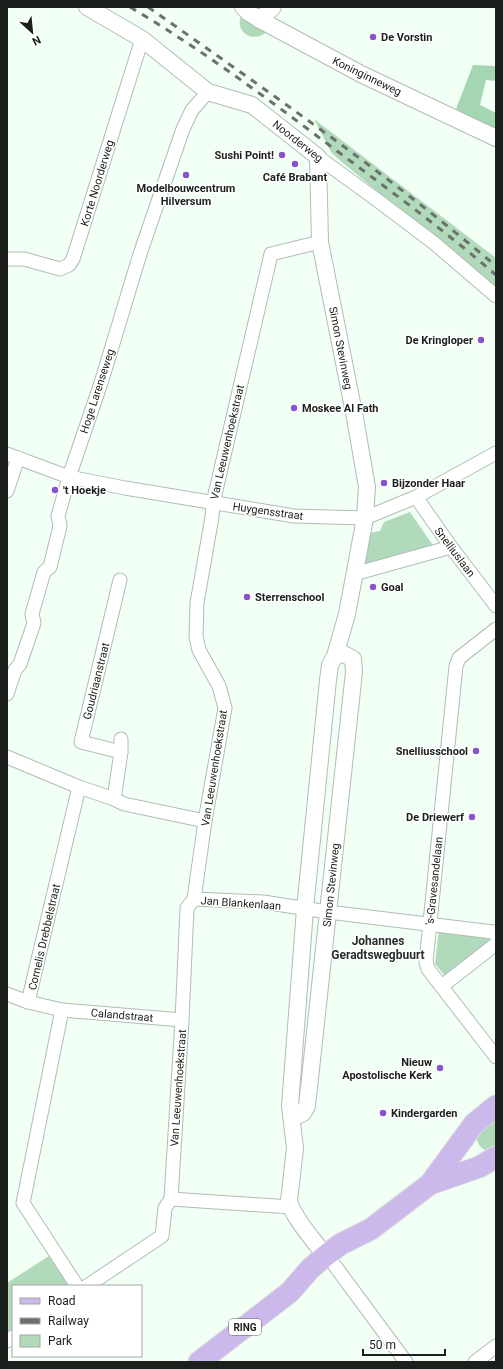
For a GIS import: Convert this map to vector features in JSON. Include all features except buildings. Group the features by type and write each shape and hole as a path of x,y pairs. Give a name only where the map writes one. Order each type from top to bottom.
{"main road":[{"name":"RING","path":"199,1362 290,1292 310,1269 330,1261 341,1244 371,1229 430,1184 474,1124 496,1106"},
{"path":"474,1124 471,1133 471,1141 474,1149 481,1155 495,1158"},
{"name":"RING","path":"430,1184 479,1167 495,1158"}],"street":[{"name":"Noorderweg","path":"87,7 142,39 208,92 252,105 318,157 434,243 496,296"},
{"name":"Koninginneweg","path":"243,7 260,20 361,74 496,138"},
{"path":"260,20 273,7"},
{"name":"Korte Noorderweg","path":"8,261 24,259 60,269 69,266 73,259 142,39"},
{"name":"Hoge Larenseweg","path":"7,694 15,670 20,664 34,623 32,614 44,572 50,566 60,526 58,516 69,477 101,383 140,254 183,128 192,110 208,92"},
{"name":"Simon Stevinweg","path":"290,1207 289,1201 295,1148 290,1106 305,908 328,680 330,665 347,614 365,518 367,486 320,242 318,157"},
{"name":"Van Leeuwenhoekstraat","path":"88,1285 162,1236 165,1208 171,1199 187,908 194,899 205,822 225,708 220,686 199,650 196,637 198,603 213,503 271,254 320,242"},
{"name":"Huygensstraat","path":"13,456 69,477 125,488 294,516 365,518 416,497 496,453"},
{"path":"7,492 13,456"},
{"name":"Snelliuslaan","path":"416,497 451,547 496,606"},
{"path":"354,574 451,547"},
{"name":"Goudriaanstraat","path":"114,799 121,745 81,742 120,580"},
{"name":"'s-Gravesandelaan","path":"496,629 459,658 456,666 426,962 428,969 496,1057"},
{"name":"Simon Stevinweg","path":"290,1106 293,1111 299,1115 303,1113 307,1106 354,672 353,659 344,654 334,656"},
{"path":"7,757 124,804 205,822"},
{"name":"Cornelis Drebbelstraat","path":"62,1010 28,1002 79,787"},
{"name":"Jan Blankenlaan","path":"194,899 263,902 328,912 493,932 496,935"},
{"path":"442,986 496,944"},
{"path":"7,994 28,1002"},
{"path":"62,1010 23,1203 76,1285"},
{"name":"Calandstraat","path":"62,1010 182,1020"},
{"path":"171,1199 290,1207 406,1362"},
{"path":"475,1362 496,1346"}],"green space":[{"path":"244,11 269,29 258,37 246,34 240,25 240,18"},
{"path":"473,65 496,66 496,81 486,80 480,105 496,113 496,130 456,109"},
{"path":"314,119 496,258 496,290 337,158 331,152"},
{"path":"410,512 434,547 362,568 369,533 380,531 384,522"},
{"path":"439,928 489,935 490,938 487,943 445,976 435,964"},
{"path":"496,1111 496,1152 492,1152 484,1150 479,1145 476,1138 476,1133"},
{"path":"52,1254 72,1285 12,1285 12,1333 7,1336 7,1283"}],"railway":[{"path":"130,7 231,73 414,208 496,275"},
{"path":"148,7 369,165 496,266"}],"place":[{"name":"De Vorstin","path":"373,37"},
{"name":"Sushi Point!","path":"282,155"},
{"name":"Café Brabant","path":"295,164"},
{"name":"Modelbouwcentrum Hilversum","path":"186,175"},
{"name":"De Kringloper","path":"481,340"},
{"name":"Moskee Al Fath","path":"294,408"},
{"name":"Bijzonder Haar","path":"384,483"},
{"name":"'t Hoekje","path":"55,490"},
{"name":"Goal","path":"373,587"},
{"name":"Sterrenschool","path":"247,597"},
{"name":"Snelliusschool","path":"476,751"},
{"name":"De Driewerf","path":"472,817"},
{"name":"Nieuw Apostolische Kerk","path":"440,1068"},
{"name":"Kindergarden","path":"383,1113"}],"district":[{"name":"Johannes Geradtswegbuurt","path":"378,948"}]}
